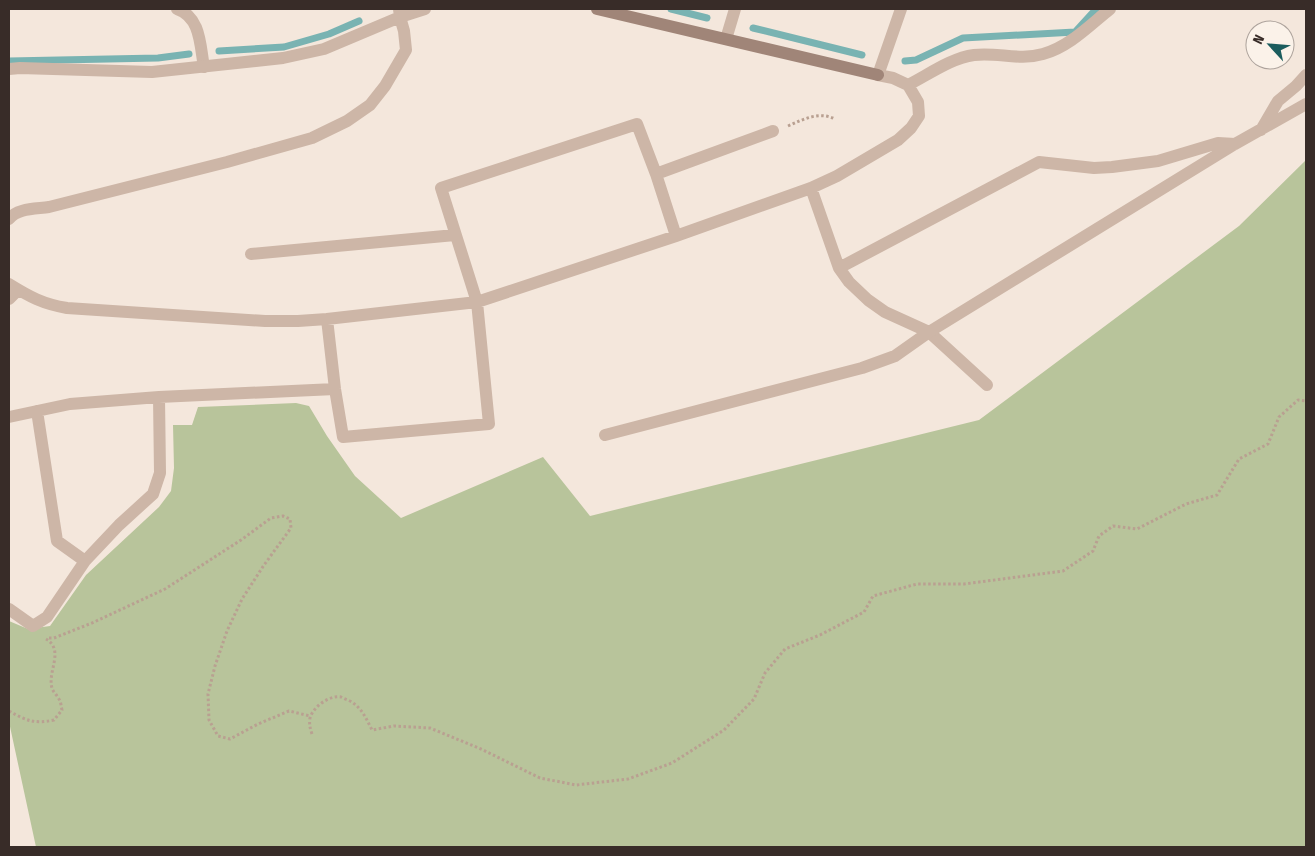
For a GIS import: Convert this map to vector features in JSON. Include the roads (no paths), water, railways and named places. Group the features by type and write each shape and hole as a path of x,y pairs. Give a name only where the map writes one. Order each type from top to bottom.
{"street":[{"path":"177,9 193,19 198,31 204,67"},
{"path":"9,69 152,72 283,58 324,50 400,13 424,9"},
{"path":"12,291 51,305 67,308 265,321 327,319 478,302 676,236 811,188 837,176 898,140 911,128 918,116 918,102 908,85 893,78 596,9"},
{"path":"726,39 735,9"},
{"path":"878,75 901,9"},
{"path":"908,85 959,58 975,55 1031,57 1045,54 1070,42 1110,9"},
{"path":"9,219 11,216 22,211 77,200 227,162 312,138 347,121 370,105 406,50 400,13"},
{"path":"1261,130 1278,101 1296,86 1306,74"},
{"path":"605,435 862,368 895,356 929,332 1235,144 1306,104"},
{"path":"327,319 343,437 489,424 478,302 441,188 637,124 656,174 676,236"},
{"path":"656,174 773,132"},
{"path":"839,268 1039,162 1094,168 1112,167 1158,161 1218,144 1235,144"},
{"path":"811,188 839,268 849,282 868,300 885,312 929,332 987,385"},
{"path":"250,254 455,235"},
{"path":"9,417 70,404 159,397 335,389"},
{"path":"9,609 33,626 46,617 85,561 119,525 153,494 160,473 159,397"},
{"path":"37,411 58,541 85,561"}],"waterway":[{"path":"671,9 707,18"},
{"path":"905,61 916,60 963,38 1075,32 1096,9"},
{"path":"219,51 284,47 329,34 359,21"},
{"path":"753,28 862,55"},
{"path":"9,61 158,58 189,54"}]}
